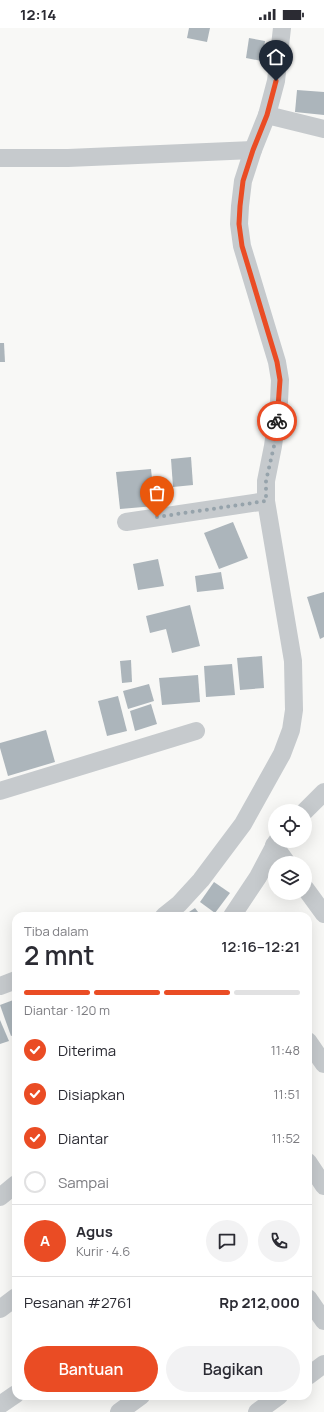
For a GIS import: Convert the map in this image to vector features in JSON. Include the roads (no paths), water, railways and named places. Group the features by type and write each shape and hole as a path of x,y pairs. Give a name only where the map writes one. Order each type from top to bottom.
{"street":[{"path":"169,912 179,904 201,880 243,824 282,754 290,730 294,710 293,661 266,501 266,481 274,446 280,380 277,362 242,246 239,224 243,181 267,115 276,81 282,28"},
{"path":"267,115 324,128"},
{"path":"0,158 68,158 253,150"},
{"path":"126,522 266,501"},
{"path":"0,791 196,731"},
{"path":"312,805 324,792"},
{"path":"235,912 258,878 273,848"},
{"path":"312,898 324,914"},
{"path":"0,986 12,982"},
{"path":"312,1047 324,1064"},
{"path":"312,1168 324,1186"},
{"path":"0,1197 12,1187"},
{"path":"0,1309 12,1300"},
{"path":"312,1304 324,1321"},
{"path":"312,1373 324,1364"},
{"path":"0,1406 12,1397"},
{"path":"119,1412 136,1400"},
{"path":"257,1412 274,1400"}]}
